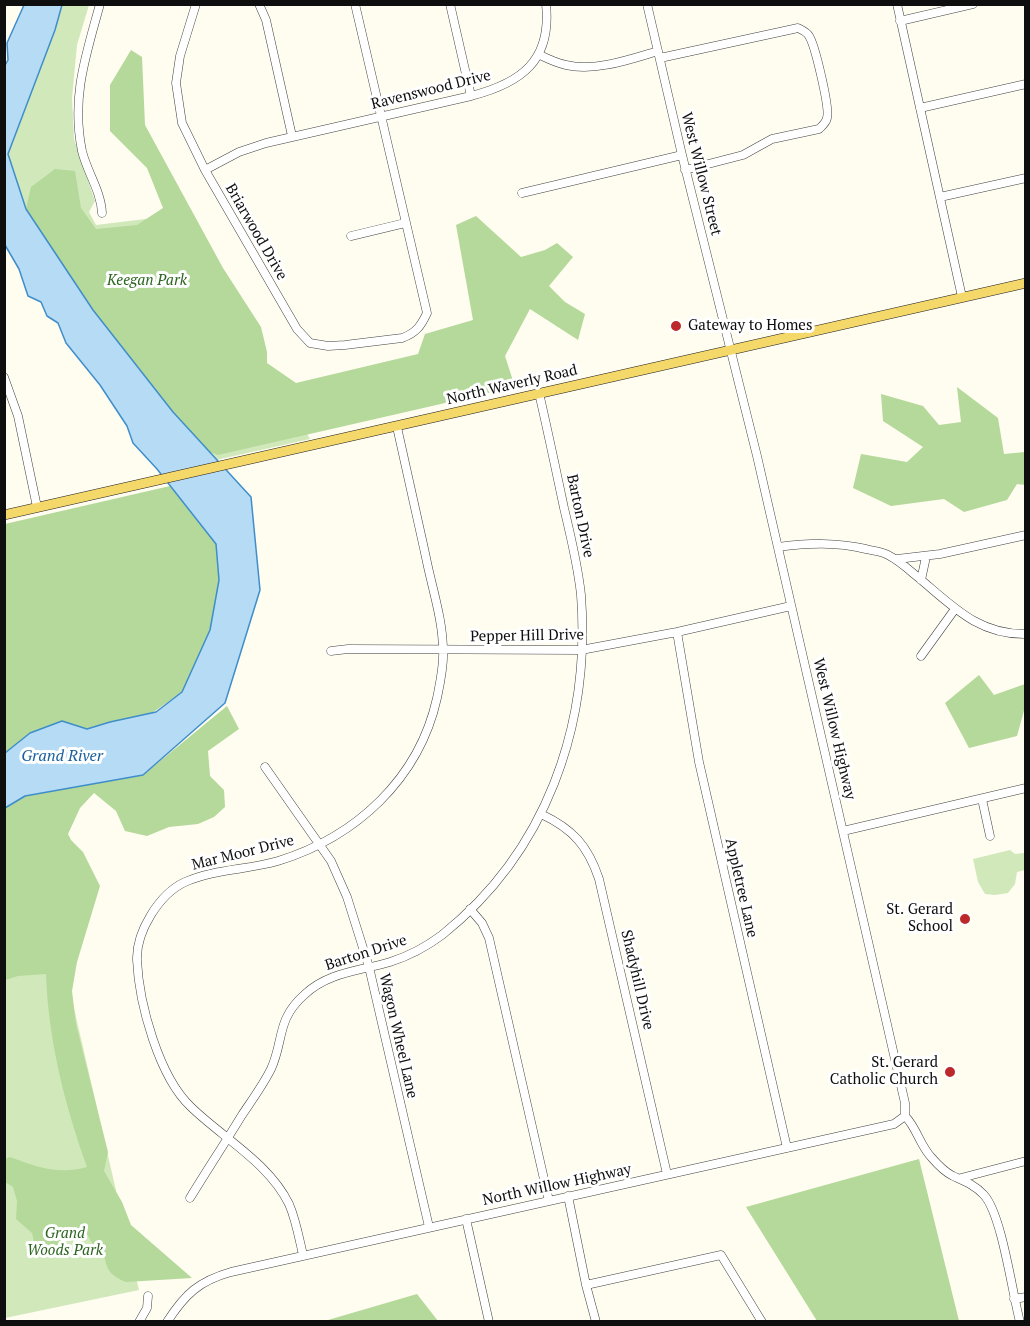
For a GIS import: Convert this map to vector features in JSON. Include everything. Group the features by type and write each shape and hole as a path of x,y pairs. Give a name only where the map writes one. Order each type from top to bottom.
{"main road":[{"name":"North Waverly Road","path":"4,515 1026,283"}],"street":[{"path":"100,4 81,72 78,117 82,153 100,196 102,213"},
{"name":"Briarwood Drive","path":"196,4 180,56 176,83 182,123 205,170 297,329 310,343 328,346 402,338 414,334 421,326 427,313 405,223"},
{"path":"259,4 266,20 292,136"},
{"path":"351,236 405,223 355,4"},
{"path":"450,4 471,96"},
{"path":"546,4 547,17 540,55 568,66 598,65 788,29 804,30 813,45 827,104 827,120 819,129 772,140 744,155 685,170"},
{"name":"West Willow Street","path":"647,4 730,350"},
{"path":"897,4 962,297"},
{"path":"900,21 974,4"},
{"name":"Ravenswood Drive","path":"205,170 238,152 292,136 490,91 511,81 540,55"},
{"path":"920,108 1026,84"},
{"path":"522,193 682,155"},
{"path":"940,197 1026,178"},
{"name":"West Willow Highway","path":"730,350 843,831 905,1103 905,1116"},
{"path":"4,377 20,424 37,507"},
{"name":"Barton Drive","path":"190,1198 270,1069 281,1029 303,995 327,979 389,962 417,951 442,934 470,909 510,864 542,814 562,767 574,721 580,678 582,625 578,572 539,393"},
{"name":"Mar Moor Drive","path":"303,1255 288,1201 267,1174 190,1106 163,1067 154,1043 139,978 137,957 139,941 166,895 183,883 204,875 280,860 321,844 348,828 377,805 407,770 421,746 434,712 443,651 438,613 397,427"},
{"path":"897,559 926,557 1026,535"},
{"path":"778,547 838,543 885,553 897,559 955,609 974,621 1001,633 1026,634"},
{"path":"921,580 926,557"},
{"name":"Pepper Hill Drive","path":"331,651 348,649 581,650 677,632 791,606"},
{"path":"921,656 955,609"},
{"name":"Appletree Lane","path":"677,632 699,762 787,1148"},
{"name":"Wagon Wheel Lane","path":"265,767 321,844 347,897 369,967 429,1227"},
{"path":"843,831 1026,788"},
{"path":"982,799 990,836"},
{"name":"Shadyhill Drive","path":"542,814 563,826 579,840 588,852 597,872 667,1174"},
{"path":"470,909 482,923 489,938 549,1201"},
{"path":"905,1116 911,1122 928,1154 953,1176 976,1187 992,1206 1020,1322"},
{"name":"North Willow Highway","path":"167,1322 186,1296 200,1283 213,1277 894,1124 905,1116"},
{"path":"961,1178 1026,1161"},
{"path":"567,1196 586,1285 597,1322"},
{"path":"466,1219 489,1322"},
{"path":"586,1285 721,1255 762,1322"},
{"path":"139,1322 147,1308 148,1296"},
{"path":"1014,1299 1026,1297"}],"green space":[{"name":"Keegan Park","path":"62,5 89,5 77,45 72,98 74,139 95,201 89,212 96,225 178,215 310,439 216,460 173,412 26,209 8,155 55,30"},
{"path":"131,50 142,57 145,125 223,268 261,327 267,352 267,363 296,383 418,354 425,334 473,320 456,225 476,216 521,257 545,250 557,243 573,257 549,286 565,302 585,314 578,340 530,309 505,356 515,387 218,455 210,452 173,412 93,310 26,209 31,187 55,169 75,171 81,208 96,229 137,225 163,208 147,168 110,131 110,85"},
{"path":"957,387 998,418 1004,454 1025,452 1025,485 1017,484 1007,500 964,512 944,499 891,506 853,488 861,454 907,462 923,447 883,421 881,394 923,406 939,425 961,422"},
{"path":"170,486 216,544 219,580 210,630 182,692 152,713 87,729 62,721 30,733 5,753 5,524"},
{"path":"979,675 994,695 1025,684 1025,707 1017,736 969,748 945,703"},
{"path":"227,706 239,729 208,751 210,776 224,790 225,807 214,817 198,824 169,827 147,836 125,831 116,811 94,793 80,808 68,834 83,852 100,886 77,962 72,991 76,1024 108,1152 104,1171 122,1202 131,1225 192,1278 126,1282 109,1271 104,1252 92,1243 83,1227 72,1236 62,1240 62,1249 56,1252 35,1246 32,1233 16,1219 17,1201 13,1187 5,1182 5,1159 10,1157 38,1167 57,1170 87,1167 59,1072 50,1023 46,974 18,976 5,980 4,808 25,796 143,775"},
{"name":"Grand Woods Park","path":"25,796 139,1290 5,1318 4,808"},
{"path":"1010,850 1015,854 1024,853 1025,870 1017,872 1015,884 1008,893 985,894 978,882 973,859"},
{"path":"919,1159 959,1321 817,1321 746,1207"},
{"path":"417,1294 438,1321 327,1321 328,1320"}],"water":[{"name":"Grand River","path":"24,5 62,5 55,30 8,154 26,209 93,310 173,412 251,497 260,590 225,703 143,775 25,796 5,808 5,753 30,733 62,721 87,729 156,712 182,692 210,630 219,580 216,544 157,469 133,443 127,426 100,385 66,343 58,323 47,316 41,302 28,296 19,269 5,245 4,67 8,60 7,43"}],"place":[{"name":"Gateway to Homes","path":"676,326"},
{"name":"St. Gerard School","path":"965,919"},
{"name":"St. Gerard Catholic Church","path":"950,1072"}]}
